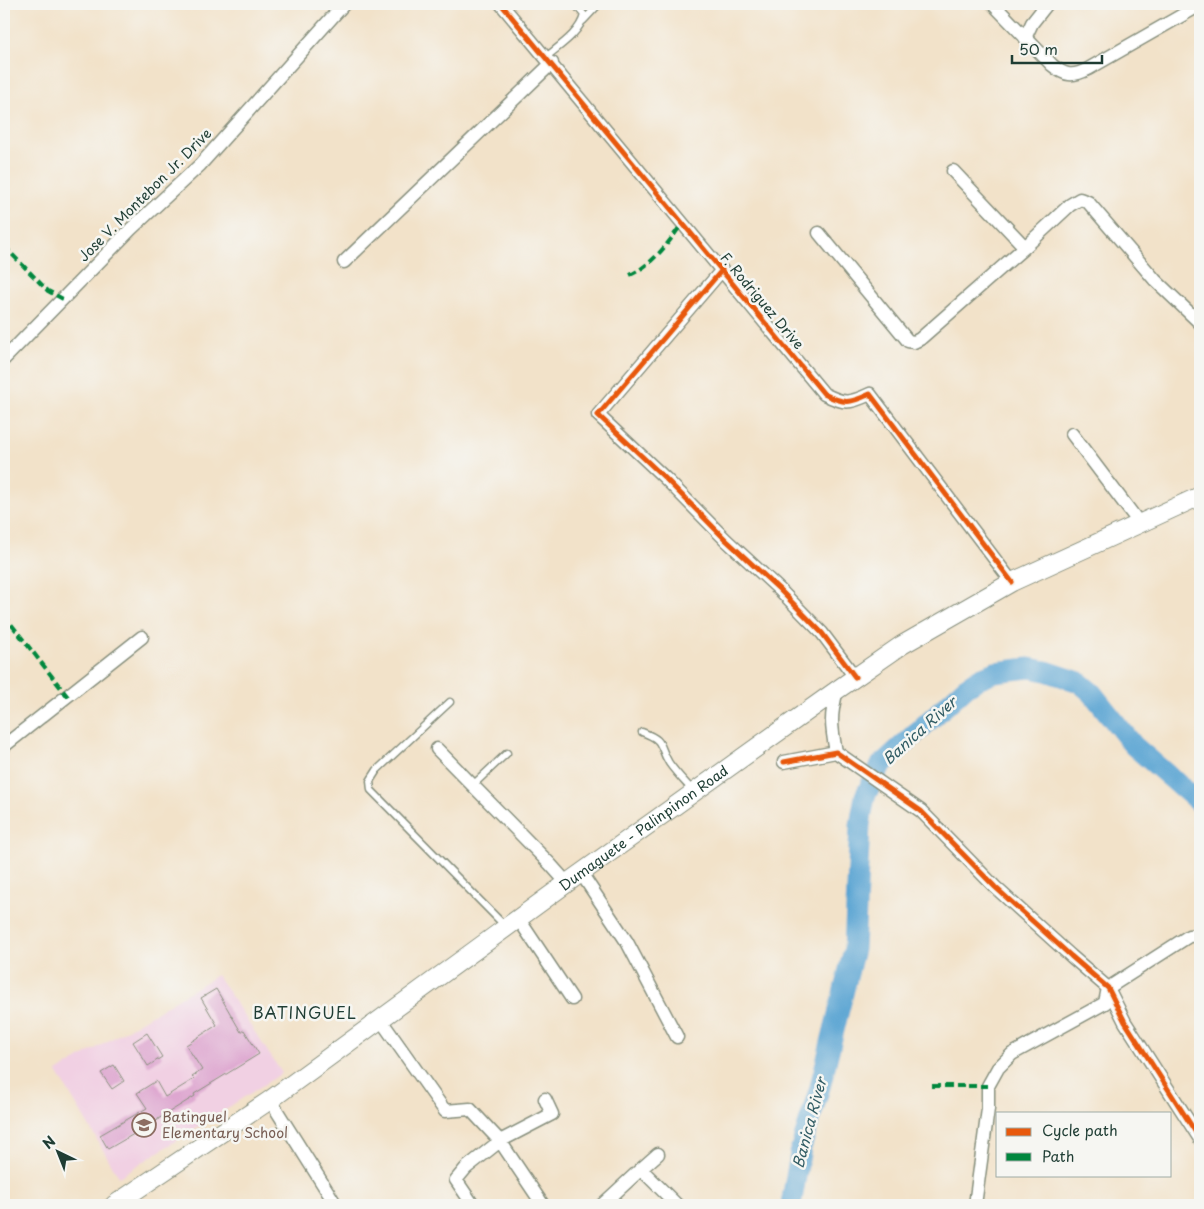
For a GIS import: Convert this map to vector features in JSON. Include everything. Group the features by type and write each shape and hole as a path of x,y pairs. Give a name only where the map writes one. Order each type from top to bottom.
{"main road":[{"name":"Dumaguete - Palinpinon Road","path":"114,1205 270,1100 566,883 902,645 1012,582 1200,496"}],"street":[{"name":"Jose V. Montebon Jr. Drive","path":"4,360 131,229 200,165 344,4"},
{"name":"F. Rodriguez Drive","path":"501,4 824,394 841,402 857,400 870,394 1012,582"},
{"path":"993,4 1024,38 1060,72 1069,75 1079,74 1200,5"},
{"path":"1024,38 1032,23 1047,4"},
{"path":"344,262 549,60"},
{"path":"953,171 1025,247"},
{"path":"819,233 908,341 914,342 920,339 1025,247 1070,205 1080,199 1088,202 1155,280 1200,323"},
{"path":"722,270 598,415 780,590 822,633 855,677"},
{"path":"1072,434 1140,524"},
{"path":"4,746 142,637"},
{"path":"837,690 831,713 836,752 921,811 995,887 1108,988 1125,1022 1200,1139"},
{"path":"437,749 474,785 566,883"},
{"path":"784,762 836,752"},
{"path":"581,873 626,942 677,1036"},
{"path":"512,922 572,999"},
{"path":"975,1205 988,1109 988,1086 998,1068 1012,1054 1105,1003 1108,988 1189,936 1200,935"},
{"path":"380,1019 445,1111 470,1109 500,1141 543,1205"},
{"path":"473,1205 456,1180 466,1168 500,1141 552,1114 546,1099"},
{"path":"270,1100 336,1205"},
{"path":"602,1205 658,1154"},
{"path":"641,1169 676,1205"}],"lane":[{"path":"575,4 584,15 582,22"},
{"path":"549,60 599,4"},
{"path":"450,702 377,770 370,781 371,790 512,922"},
{"path":"642,732 656,737 663,746 669,763 693,792"},
{"path":"474,785 507,753"}],"shaded area":[{"name":"Batinguel Elementary School","path":"217,975 282,1073 119,1177 57,1072"}],"building":[{"path":"216,989 241,1032 244,1030 259,1054 194,1094 195,1096 158,1120 108,1149 100,1135 147,1108 137,1093 156,1081 165,1097 194,1079 192,1077 202,1070 186,1045 217,1025 201,998"},
{"path":"147,1033 162,1057 148,1066 133,1042"},
{"path":"114,1065 124,1081 112,1089 101,1073"}],"waterway":[{"name":"Banica River","path":"791,1205 801,1148 820,1087 854,949 860,825 865,796 881,765 966,687 980,678 995,672 1029,668 1046,671 1079,682 1092,693 1134,746 1200,803"}],"marked path":[{"path":"630,275 638,271 660,253 683,222"},
{"path":"4,246 48,291 63,299"},
{"path":"4,615 68,697"},
{"path":"932,1086 988,1086"}],"cycle path":[{"path":"501,4 824,394 842,401 857,400 870,394 1012,582"},
{"path":"722,270 598,415 780,590 822,633 855,677"},
{"path":"784,762 836,752 921,811 995,887 1108,988 1125,1022 1200,1139"}],"place":[{"name":"Batinguel Elementary School","path":"144,1125"}],"district":[{"name":"BATINGUEL","path":"305,1013"}]}
